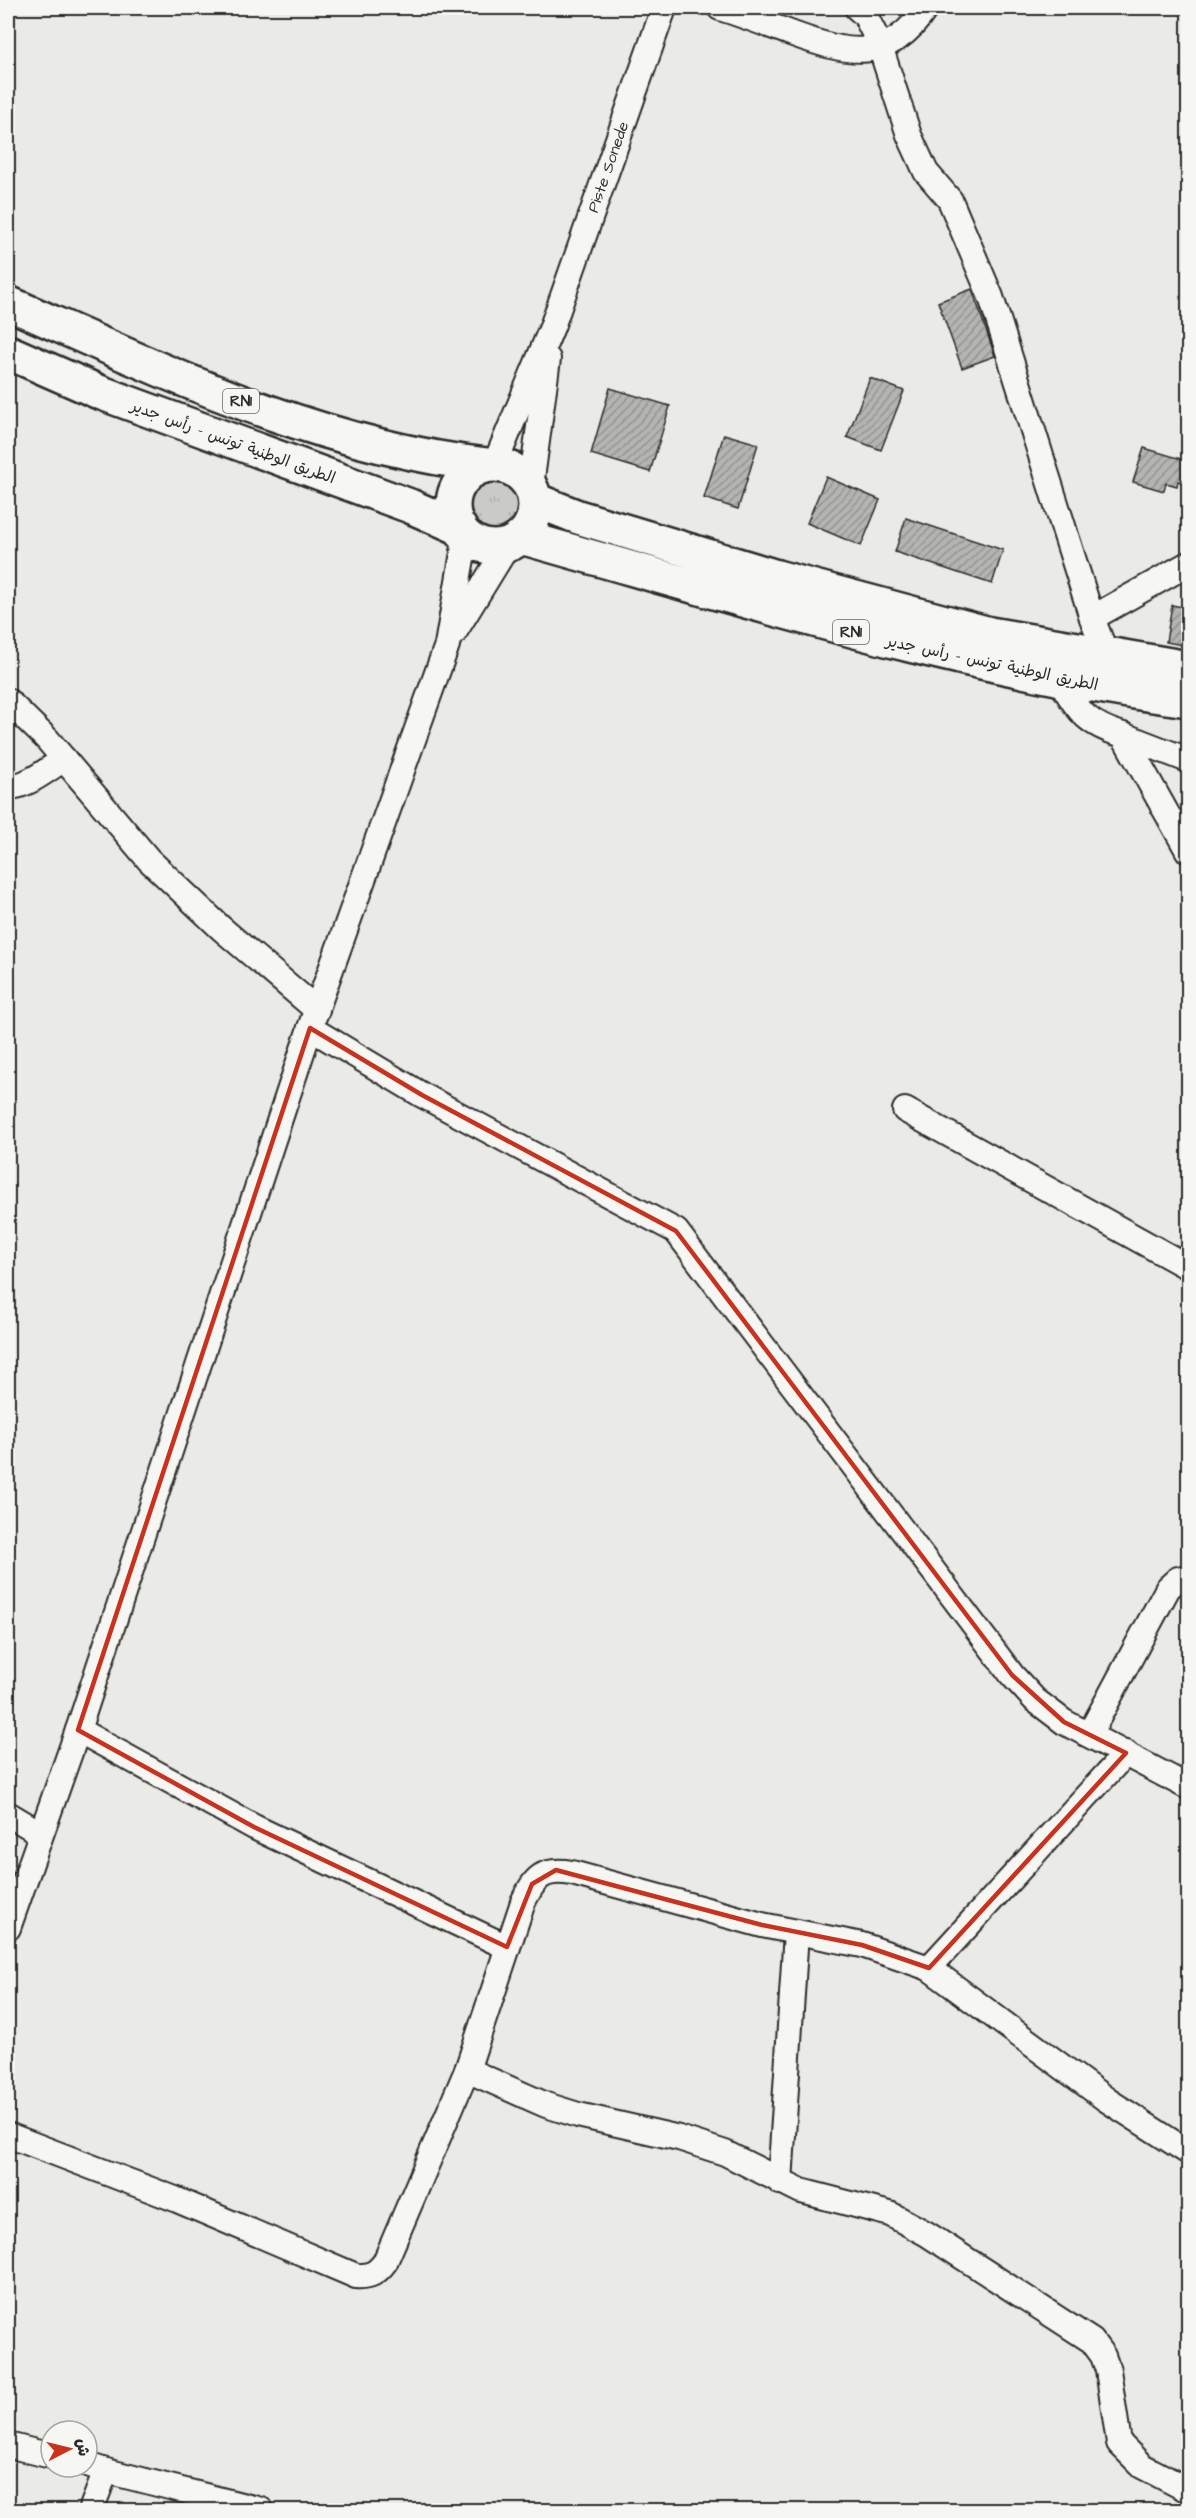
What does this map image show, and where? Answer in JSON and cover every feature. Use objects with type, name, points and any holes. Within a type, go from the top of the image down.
[{"type":"highway","name":"RN1","points":[[8,303],[288,420],[409,454],[510,467],[522,475],[533,493]]},
{"type":"highway","name":"الطريق الوطنية تونس - رأس جدير","points":[[8,352],[99,392],[410,506],[463,531]]},
{"type":"highway","points":[[463,531],[453,503],[457,490],[473,470],[491,465]]},
{"type":"highway","points":[[515,541],[530,527],[535,514],[533,493]]},
{"type":"highway","name":"الطريق الوطنية تونس - رأس جدير","points":[[533,493],[578,517],[877,605],[990,634],[1107,656],[1188,668]]},
{"type":"highway","name":"RN1","points":[[463,531],[481,544],[515,541]]},
{"type":"highway","name":"الطريق الوطنية تونس - رأس جدير","points":[[515,541],[868,636],[1059,679],[1188,700]]},
{"type":"street","name":"Piste Sonede","points":[[491,465],[552,327],[664,8]]},
{"type":"street","points":[[720,8],[833,49],[858,51],[881,47],[911,27],[926,8]]},
{"type":"street","points":[[857,8],[866,15],[881,47],[909,135],[926,172],[950,200],[991,297],[1092,618],[1107,656]]},
{"type":"street","name":"Piste Sonede","points":[[533,493],[552,327]]},
{"type":"street","points":[[8,1928],[78,1731],[313,1019],[447,645],[463,531]]},
{"type":"street","points":[[447,645],[515,541]]},
{"type":"street","points":[[1092,618],[1188,564]]},
{"type":"street","points":[[1059,679],[1080,713],[1103,729],[1188,759]]},
{"type":"street","points":[[8,701],[64,759],[149,860],[313,1019],[422,1095],[676,1231],[1012,1675],[1049,1712],[1188,1787]]},
{"type":"street","points":[[1123,735],[1188,851]]},
{"type":"street","points":[[8,788],[36,776],[64,759]]},
{"type":"street","points":[[905,1110],[1188,1268]]},
{"type":"street","points":[[1089,1735],[1168,1588],[1178,1579],[1188,1577]]},
{"type":"street","points":[[78,1731],[254,1827],[507,1947]]},
{"type":"street","points":[[929,1968],[1126,1753]]},
{"type":"street","points":[[8,1814],[40,1833]]},
{"type":"street","points":[[8,2136],[165,2195],[356,2276],[367,2277],[378,2272],[386,2262],[468,2070],[507,1947],[532,1884],[539,1877],[556,1870],[796,1932],[862,1945],[929,1968],[1107,2100],[1188,2152]]},
{"type":"street","points":[[780,2182],[796,1932]]},
{"type":"street","points":[[468,2070],[546,2105],[578,2115],[679,2138],[725,2153],[801,2191],[890,2214],[927,2234],[1092,2342],[1103,2356],[1108,2370],[1119,2443],[1142,2466],[1188,2490]]},
{"type":"street","points":[[8,2445],[39,2453]]},
{"type":"street","points":[[99,2469],[261,2511]]},
{"type":"street","points":[[91,2511],[95,2479]]},
{"type":"highlighted area","points":[[310,1028],[422,1095],[676,1231],[1012,1675],[1064,1722],[1126,1753],[929,1968],[862,1945],[762,1925],[556,1870],[532,1884],[507,1947],[254,1827],[78,1730]]},
{"type":"green space","points":[[487,476],[499,476],[509,480],[517,488],[521,504],[517,520],[509,528],[499,532],[487,532],[477,528],[469,520],[465,510],[465,498],[469,488],[477,480]]},
{"type":"building","points":[[972,289],[995,356],[962,368],[938,302]]},
{"type":"building","points":[[870,378],[904,391],[881,450],[847,437]]},
{"type":"building","points":[[610,388],[670,406],[650,472],[591,454]]},
{"type":"building","points":[[724,434],[758,444],[738,509],[704,498]]},
{"type":"building","points":[[1144,448],[1188,461],[1188,484],[1178,481],[1177,486],[1166,483],[1164,491],[1133,482]]},
{"type":"building","points":[[826,477],[880,500],[861,546],[807,523]]},
{"type":"building","points":[[906,518],[1003,550],[992,584],[895,552]]},
{"type":"building","points":[[1172,605],[1188,608],[1188,646],[1166,642]]}]
